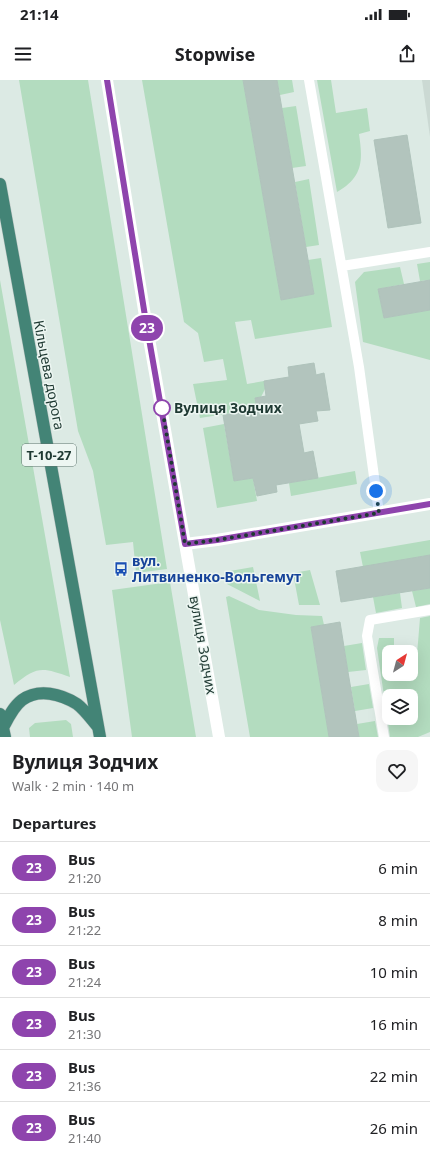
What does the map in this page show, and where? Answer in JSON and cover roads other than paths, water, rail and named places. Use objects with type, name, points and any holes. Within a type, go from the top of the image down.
[{"type":"highway","name":"Кільцева дорога","points":[[0,184],[19,296],[65,539],[99,732]]},
{"type":"highway","points":[[4,732],[11,712],[22,700],[37,693],[57,694],[78,705],[99,732]]},
{"type":"highway","points":[[0,714],[4,732]]},
{"type":"street","name":"вулиця Зодчих","points":[[106,80],[145,316],[219,737]]},
{"type":"street","points":[[185,544],[217,540],[430,504]]},
{"type":"lane","points":[[309,80],[359,367],[379,513]]},
{"type":"lane","points":[[342,266],[430,252]]},
{"type":"lane","points":[[384,737],[367,636],[370,620],[430,610]]},
{"type":"place","name":"Вулиця Зодчих","points":[[162,408]]},
{"type":"place","name":"вул. Литвиненко-Вольгемут","points":[[121,569]]}]
